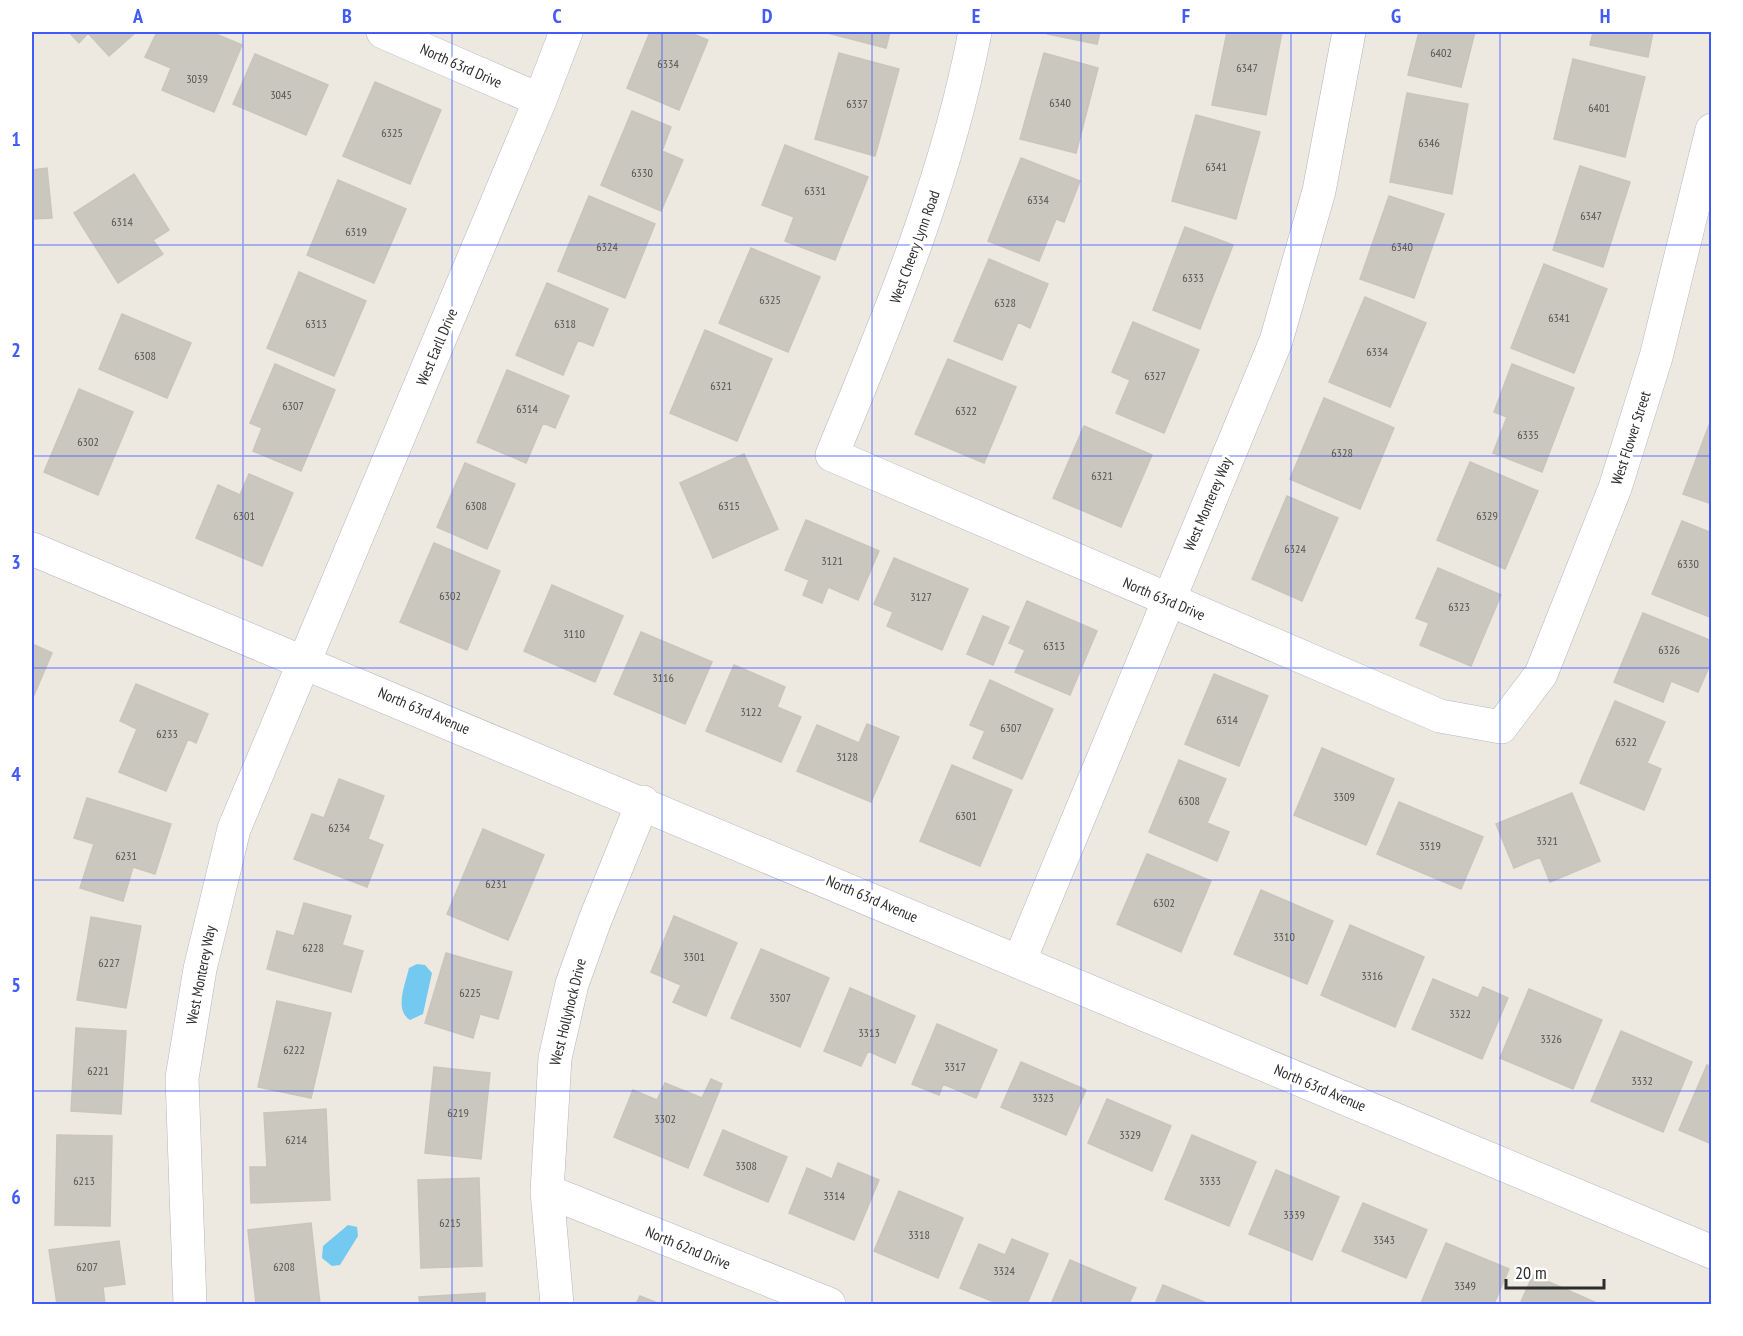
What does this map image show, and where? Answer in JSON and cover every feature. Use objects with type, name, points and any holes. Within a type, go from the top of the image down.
[{"type":"street","name":"North 63rd Drive","points":[[383,32],[540,100]]},
{"type":"street","name":"West Earll Drive","points":[[305,662],[540,100],[566,32]]},
{"type":"street","name":"West Cheery Lynn Road","points":[[832,455],[927,217],[946,154],[975,32]]},
{"type":"street","name":"West Monterey Way","points":[[1019,962],[1276,341],[1319,191],[1349,32]]},
{"type":"street","name":"West Flower Street","points":[[1501,728],[1541,674],[1614,488],[1656,357],[1712,130]]},
{"type":"street","name":"North 63rd Drive","points":[[832,455],[1440,716],[1501,728]]},
{"type":"street","name":"North 63rd Avenue","points":[[32,549],[643,802],[1712,1252]]},
{"type":"street","name":"West Monterey Way","points":[[190,1305],[182,1078],[200,969],[234,829],[305,662]]},
{"type":"street","name":"West Hollyhock Drive","points":[[557,1305],[547,1191],[555,1058],[570,995],[595,920],[643,802]]},
{"type":"street","name":"North 62nd Drive","points":[[547,1191],[829,1305]]},
{"type":"water","points":[[417,964],[425,965],[432,973],[423,1014],[410,1020],[405,1016],[402,997],[409,968]]},
{"type":"water","points":[[348,1225],[357,1227],[358,1236],[340,1265],[332,1266],[322,1258],[323,1246]]},
{"type":"building","points":[[69,32],[136,32],[109,56],[88,33],[79,43]]},
{"type":"building","points":[[157,32],[211,32],[242,45],[214,112],[162,90],[171,68],[145,57]]},
{"type":"building","points":[[650,32],[688,32],[708,40],[679,110],[627,88]]},
{"type":"building","points":[[824,32],[890,32],[886,48]]},
{"type":"building","points":[[1047,32],[1100,32],[1097,44],[1047,34]]},
{"type":"building","points":[[1227,32],[1282,32],[1266,115],[1212,105]]},
{"type":"building","points":[[1419,32],[1475,32],[1461,87],[1408,75]]},
{"type":"building","points":[[1593,32],[1653,32],[1648,57],[1590,45]]},
{"type":"building","points":[[839,53],[899,69],[875,156],[815,139]]},
{"type":"building","points":[[1044,53],[1098,68],[1076,153],[1020,139]]},
{"type":"building","points":[[255,54],[328,85],[306,135],[233,104]]},
{"type":"building","points":[[1573,59],[1645,77],[1625,157],[1554,139]]},
{"type":"building","points":[[375,82],[441,110],[410,184],[343,156]]},
{"type":"building","points":[[1407,93],[1468,104],[1452,194],[1390,182]]},
{"type":"building","points":[[632,111],[671,127],[662,151],[683,160],[661,211],[601,185]]},
{"type":"building","points":[[1196,115],[1260,132],[1236,219],[1172,201]]},
{"type":"building","points":[[785,145],[868,177],[835,260],[785,241],[794,217],[762,205]]},
{"type":"building","points":[[1021,158],[1080,181],[1064,222],[1056,219],[1039,261],[988,241]]},
{"type":"building","points":[[1580,166],[1630,182],[1603,267],[1553,250]]},
{"type":"building","points":[[47,168],[52,218],[32,219],[32,170]]},
{"type":"building","points":[[134,174],[169,230],[153,240],[163,254],[118,283],[74,213]]},
{"type":"building","points":[[338,180],[406,209],[374,283],[307,255]]},
{"type":"building","points":[[589,196],[655,224],[625,298],[558,271]]},
{"type":"building","points":[[1389,196],[1444,214],[1414,298],[1360,279]]},
{"type":"building","points":[[1185,227],[1233,245],[1200,329],[1153,310]]},
{"type":"building","points":[[751,248],[820,277],[788,352],[719,323]]},
{"type":"building","points":[[989,259],[1048,284],[1030,328],[1018,322],[1002,360],[954,341]]},
{"type":"building","points":[[1544,264],[1607,289],[1574,373],[1511,348]]},
{"type":"building","points":[[299,272],[366,301],[334,376],[267,348]]},
{"type":"building","points":[[547,283],[608,309],[593,346],[578,340],[563,375],[516,355]]},
{"type":"building","points":[[1365,297],[1426,323],[1390,407],[1329,382]]},
{"type":"building","points":[[122,314],[191,343],[167,398],[99,369]]},
{"type":"building","points":[[1133,322],[1199,350],[1164,433],[1116,413],[1130,380],[1112,372]]},
{"type":"building","points":[[705,330],[772,359],[737,441],[670,413]]},
{"type":"building","points":[[948,359],[1016,387],[984,463],[915,434]]},
{"type":"building","points":[[275,364],[335,390],[301,471],[253,451],[262,428],[250,423]]},
{"type":"building","points":[[1512,364],[1574,388],[1542,472],[1493,453],[1507,417],[1494,412]]},
{"type":"building","points":[[507,370],[569,396],[555,428],[543,423],[526,463],[477,442]]},
{"type":"building","points":[[79,389],[133,412],[98,495],[44,472]]},
{"type":"building","points":[[1324,398],[1394,428],[1360,509],[1290,479]]},
{"type":"building","points":[[1712,420],[1712,504],[1683,494]]},
{"type":"building","points":[[1084,426],[1152,455],[1121,527],[1053,498]]},
{"type":"building","points":[[744,454],[778,529],[713,558],[680,483]]},
{"type":"building","points":[[1470,462],[1538,491],[1505,569],[1437,540]]},
{"type":"building","points":[[465,463],[515,484],[487,549],[437,527]]},
{"type":"building","points":[[249,474],[293,493],[262,566],[196,538],[218,485],[240,495]]},
{"type":"building","points":[[1287,496],[1338,518],[1302,601],[1252,579]]},
{"type":"building","points":[[806,520],[879,551],[858,600],[828,587],[822,603],[803,595],[809,580],[785,570]]},
{"type":"building","points":[[1682,521],[1712,533],[1712,618],[1652,594]]},
{"type":"building","points":[[434,543],[500,571],[467,650],[400,622]]},
{"type":"building","points":[[894,558],[968,589],[942,650],[887,626],[893,612],[874,604]]},
{"type":"building","points":[[1438,568],[1501,595],[1471,666],[1420,645],[1429,623],[1416,618]]},
{"type":"building","points":[[552,585],[623,616],[595,682],[524,651]]},
{"type":"building","points":[[1027,601],[1097,631],[1070,695],[1015,672],[1025,650],[1009,643]]},
{"type":"building","points":[[1643,613],[1712,641],[1712,660],[1698,692],[1671,681],[1663,702],[1614,682]]},
{"type":"building","points":[[983,616],[1009,627],[993,665],[967,654]]},
{"type":"building","points":[[641,632],[712,662],[685,724],[614,694]]},
{"type":"building","points":[[32,644],[52,653],[32,700]]},
{"type":"building","points":[[734,665],[785,687],[777,707],[801,717],[781,762],[706,731]]},
{"type":"building","points":[[1214,674],[1268,696],[1239,766],[1185,744]]},
{"type":"building","points":[[990,680],[1053,709],[1022,779],[973,758],[985,731],[970,725]]},
{"type":"building","points":[[136,684],[208,714],[196,743],[188,739],[166,791],[119,772],[137,729],[120,721]]},
{"type":"building","points":[[1615,701],[1665,722],[1647,763],[1661,769],[1644,810],[1580,783]]},
{"type":"building","points":[[867,724],[899,737],[871,802],[797,771],[817,725],[859,743]]},
{"type":"building","points":[[1322,748],[1394,779],[1366,845],[1294,815]]},
{"type":"building","points":[[1179,760],[1226,779],[1207,823],[1229,832],[1217,861],[1149,832]]},
{"type":"building","points":[[952,765],[1012,790],[980,866],[920,841]]},
{"type":"building","points":[[339,779],[384,796],[368,839],[383,845],[367,887],[294,859],[312,814],[324,818]]},
{"type":"building","points":[[1572,793],[1600,861],[1550,882],[1540,857],[1514,868],[1496,824]]},
{"type":"building","points":[[87,798],[171,824],[155,874],[133,867],[123,901],[80,888],[94,844],[74,838]]},
{"type":"building","points":[[1399,802],[1483,837],[1461,889],[1377,854]]},
{"type":"building","points":[[483,829],[544,855],[508,940],[447,914]]},
{"type":"building","points":[[1147,854],[1211,881],[1181,952],[1117,924]]},
{"type":"building","points":[[1261,890],[1333,921],[1307,984],[1234,954]]},
{"type":"building","points":[[304,903],[351,916],[342,945],[363,951],[351,992],[267,969],[277,931],[294,936]]},
{"type":"building","points":[[674,916],[737,943],[706,1016],[673,1002],[681,985],[651,972]]},
{"type":"building","points":[[91,917],[141,926],[126,1008],[77,1000]]},
{"type":"building","points":[[1350,925],[1424,957],[1395,1027],[1321,995]]},
{"type":"building","points":[[761,949],[829,978],[800,1047],[731,1018]]},
{"type":"building","points":[[446,953],[512,972],[498,1019],[480,1014],[473,1038],[425,1023]]},
{"type":"building","points":[[1433,979],[1478,998],[1483,987],[1508,998],[1482,1059],[1412,1029]]},
{"type":"building","points":[[850,988],[915,1016],[895,1063],[868,1051],[861,1066],[824,1051]]},
{"type":"building","points":[[1529,989],[1602,1020],[1573,1089],[1500,1058]]},
{"type":"building","points":[[277,1001],[331,1013],[311,1098],[258,1087]]},
{"type":"building","points":[[937,1024],[997,1050],[976,1098],[943,1084],[939,1095],[912,1084]]},
{"type":"building","points":[[76,1028],[126,1031],[121,1114],[71,1111]]},
{"type":"building","points":[[1621,1031],[1692,1062],[1663,1132],[1591,1101]]},
{"type":"building","points":[[1021,1062],[1086,1090],[1066,1135],[1001,1107]]},
{"type":"building","points":[[1707,1065],[1712,1067],[1712,1144],[1679,1130]]},
{"type":"building","points":[[434,1067],[490,1073],[481,1159],[425,1153]]},
{"type":"building","points":[[711,1079],[722,1084],[688,1168],[614,1137],[633,1090],[657,1100],[665,1083],[702,1098]]},
{"type":"building","points":[[1107,1099],[1171,1126],[1152,1171],[1088,1143]]},
{"type":"building","points":[[326,1109],[330,1200],[251,1203],[250,1167],[267,1167],[264,1113]]},
{"type":"building","points":[[723,1130],[787,1157],[768,1202],[704,1175]]},
{"type":"building","points":[[57,1135],[112,1136],[110,1226],[55,1225]]},
{"type":"building","points":[[1192,1135],[1256,1162],[1229,1226],[1165,1199]]},
{"type":"building","points":[[838,1163],[879,1180],[854,1240],[789,1213],[807,1168],[832,1179]]},
{"type":"building","points":[[1276,1170],[1339,1197],[1312,1260],[1249,1234]]},
{"type":"building","points":[[479,1178],[482,1266],[421,1268],[418,1180]]},
{"type":"building","points":[[899,1191],[963,1218],[938,1278],[874,1251]]},
{"type":"building","points":[[1363,1203],[1427,1230],[1406,1278],[1342,1251]]},
{"type":"building","points":[[311,1223],[320,1304],[256,1304],[248,1230]]},
{"type":"building","points":[[1012,1239],[1048,1254],[1027,1304],[999,1304],[960,1288],[979,1244],[1005,1255]]},
{"type":"building","points":[[119,1241],[125,1284],[103,1287],[105,1304],[57,1304],[49,1250]]},
{"type":"building","points":[[1446,1243],[1509,1269],[1494,1304],[1421,1303]]},
{"type":"building","points":[[1070,1260],[1136,1288],[1129,1304],[1051,1304]]},
{"type":"building","points":[[1533,1275],[1599,1304],[1520,1304]]},
{"type":"building","points":[[1163,1285],[1209,1304],[1155,1304]]},
{"type":"building","points":[[485,1293],[485,1304],[420,1304],[419,1297]]},
{"type":"building","points":[[640,1296],[660,1304],[636,1304]]}]
